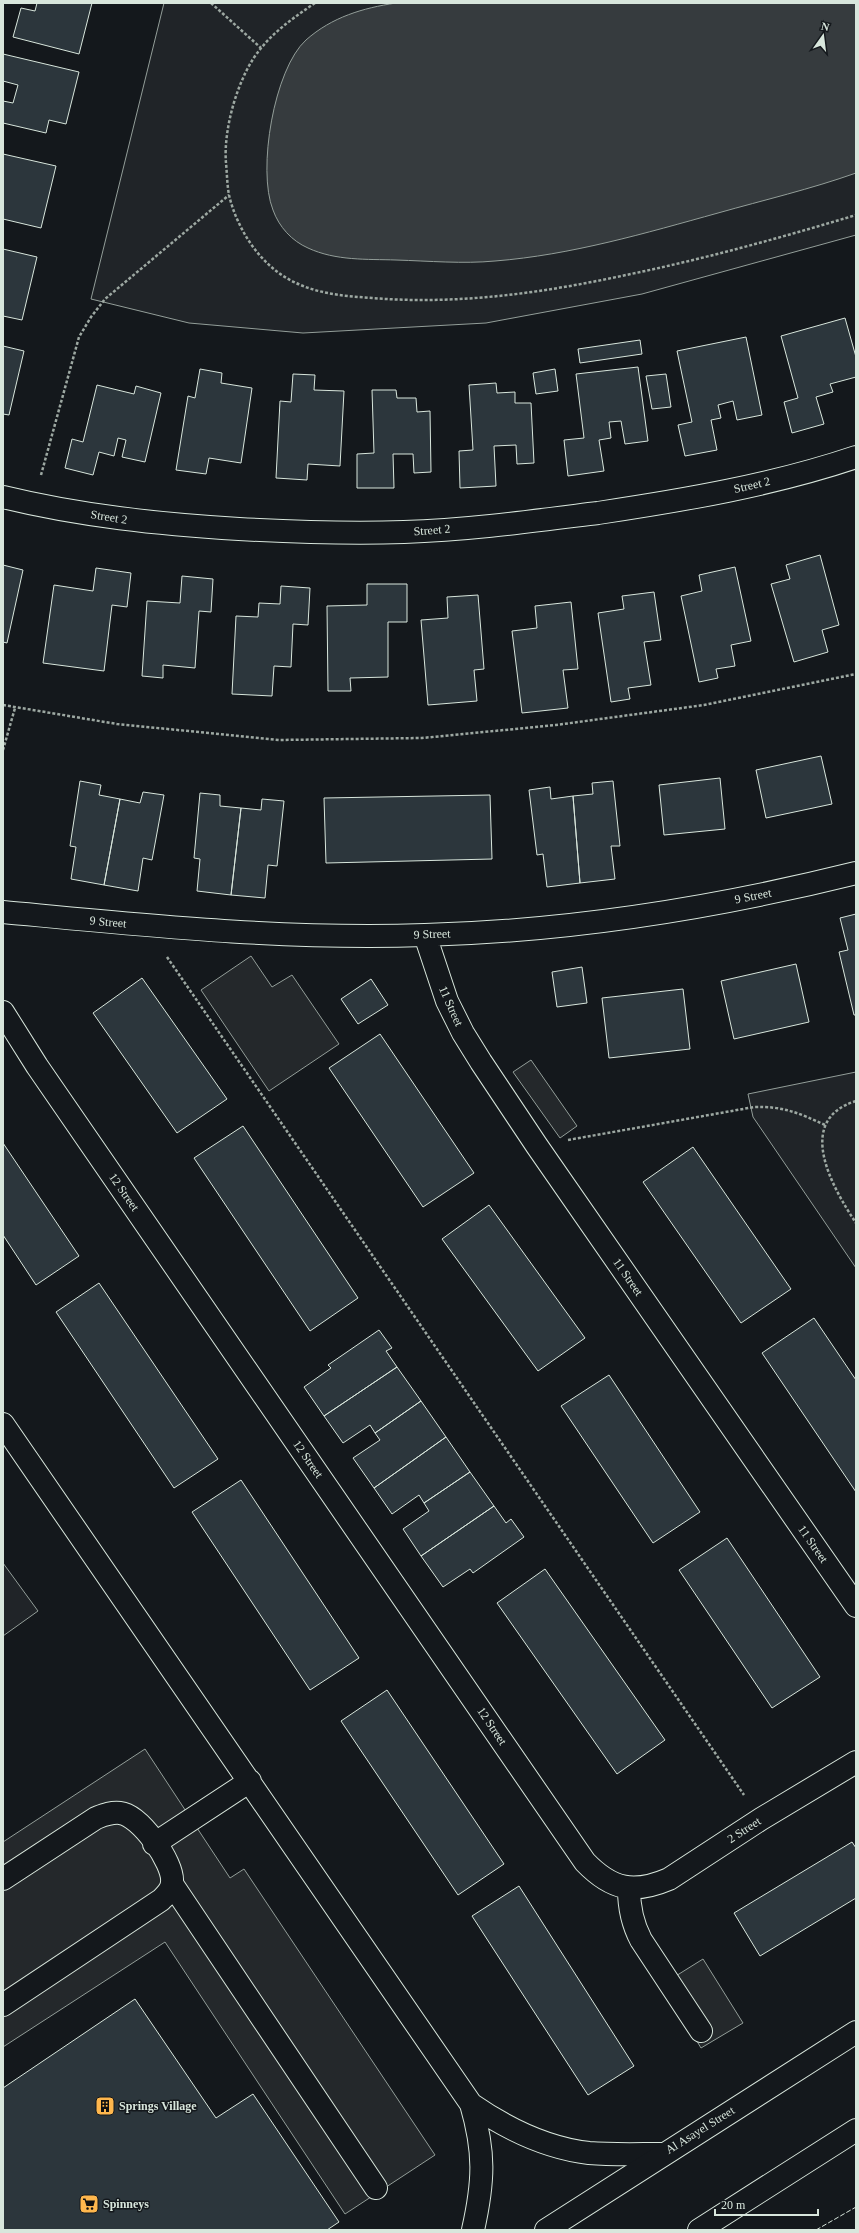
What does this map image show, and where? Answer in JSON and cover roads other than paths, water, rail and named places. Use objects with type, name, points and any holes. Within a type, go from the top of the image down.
[{"type":"street","name":"Street 2","points":[[3,497],[33,504],[123,520],[311,532],[405,532],[528,522],[651,505],[735,489],[818,470],[856,457]]},
{"type":"street","name":"9 Street","points":[[3,912],[232,932],[425,935],[554,927],[683,910],[856,873]]},
{"type":"street","name":"11 Street","points":[[425,935],[435,969],[462,1032],[537,1146],[856,1606]]},
{"type":"street","name":"12 Street","points":[[3,1012],[37,1066],[585,1862],[597,1875],[612,1884],[629,1889]]},
{"type":"street","points":[[3,1424],[471,2104],[479,2132],[483,2161],[481,2190],[472,2230]]},
{"type":"street","name":"2 Street","points":[[629,1889],[656,1884],[669,1879],[761,1819],[856,1762]]},
{"type":"street","points":[[154,1844],[250,1781]]},
{"type":"street","points":[[3,1879],[96,1818],[108,1813],[121,1813],[133,1818],[143,1825],[172,1874],[172,1884],[168,1893],[161,1900],[3,2005]]},
{"type":"street","points":[[172,1884],[376,2188]]},
{"type":"street","points":[[629,1889],[629,1907],[633,1924],[641,1940],[701,2031]]},
{"type":"street","name":"Al Asayel Street","points":[[546,2230],[662,2154],[856,2032]]},
{"type":"street","points":[[471,2104],[503,2125],[526,2137],[557,2146],[589,2153],[662,2154]]},
{"type":"street","points":[[699,2230],[856,2130]]},
{"type":"place","name":"Springs Village","points":[[105,2106]]},
{"type":"place","name":"Spinneys","points":[[89,2204]]}]
